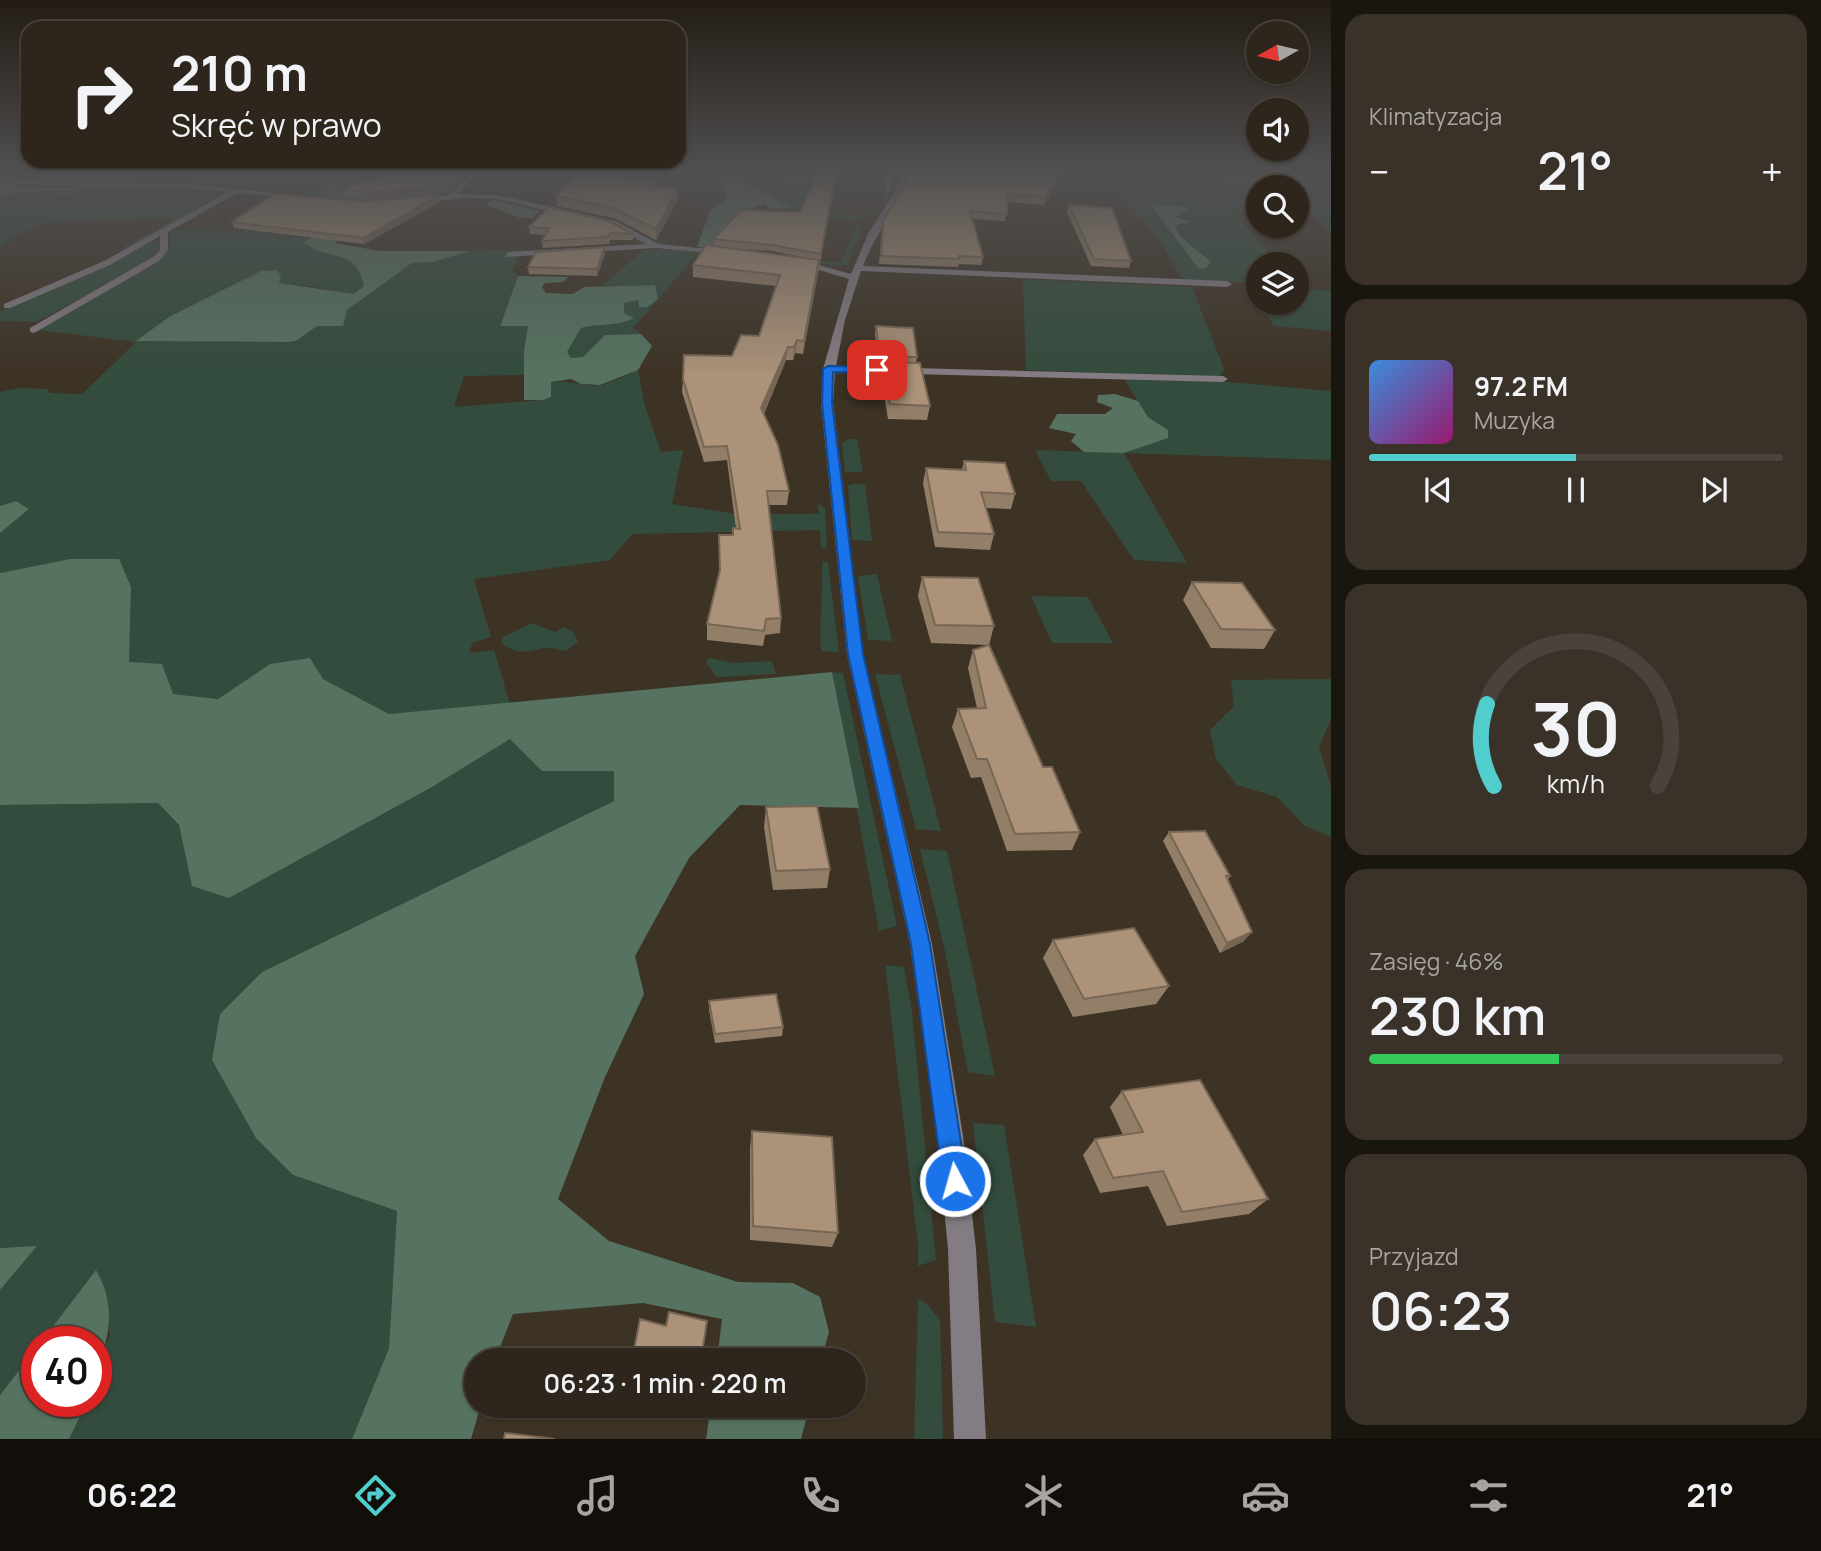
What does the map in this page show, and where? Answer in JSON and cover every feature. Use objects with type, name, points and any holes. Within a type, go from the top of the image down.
[{"type":"street","points":[[6,306],[80,276],[147,240]]},
{"type":"street","points":[[34,330],[55,315],[122,281],[156,259],[164,250],[164,240]]},
{"type":"street","points":[[642,240],[656,246]]},
{"type":"street","points":[[870,240],[856,273],[828,369],[827,403],[855,654],[920,944],[950,1136],[962,1249],[970,1439]]},
{"type":"street","points":[[508,255],[656,246],[738,253]]},
{"type":"street","points":[[792,261],[856,273],[1227,284]]},
{"type":"street","points":[[828,369],[1223,379]]},
{"type":"green space","points":[[136,240],[142,240],[126,249],[116,251]]},
{"type":"green space","points":[[160,240],[159,250],[146,263],[37,322],[0,321],[0,312],[151,241]]},
{"type":"green space","points":[[169,240],[306,240],[304,242],[313,248],[339,256],[354,265],[364,286],[354,294],[289,285],[236,290],[186,310],[138,341],[296,341],[317,326],[342,326],[347,310],[412,263],[433,262],[470,251],[522,250],[512,271],[518,275],[500,325],[528,326],[524,350],[526,375],[464,376],[454,407],[543,400],[551,382],[601,385],[638,370],[645,406],[661,452],[683,450],[672,504],[737,514],[810,514],[819,513],[818,503],[825,509],[827,547],[821,548],[820,530],[632,534],[610,560],[474,579],[491,637],[474,642],[469,650],[471,653],[494,650],[510,704],[389,714],[323,679],[270,664],[218,699],[172,694],[129,662],[131,587],[70,559],[0,573],[0,533],[29,509],[16,501],[0,506],[0,392],[21,388],[47,389],[50,393],[82,394],[136,342],[39,330],[158,261],[168,250]]},
{"type":"green space","points":[[339,240],[335,243],[380,251],[470,251],[433,262],[412,263],[347,310],[343,326],[317,326],[296,341],[136,341],[169,317],[261,271],[277,270],[281,276],[279,283],[354,294],[364,286],[354,265],[304,242]]},
{"type":"green space","points":[[649,240],[719,249],[661,244]]},
{"type":"green space","points":[[699,240],[746,240],[751,246],[749,251],[697,247]]},
{"type":"green space","points":[[851,240],[857,240],[848,265],[838,266],[762,254],[840,263]]},
{"type":"green space","points":[[1159,240],[1177,240],[1198,268],[1201,252],[1186,240],[1258,240],[1268,252],[1246,252],[1246,282],[1184,282]]},
{"type":"green space","points":[[1177,240],[1185,240],[1211,262],[1206,268],[1198,268]]},
{"type":"green space","points":[[644,250],[713,252],[721,256],[697,254],[633,328],[641,334],[605,335],[583,357],[571,358],[567,352],[581,328],[621,323],[633,318],[624,313],[624,303],[638,300],[654,285],[602,286]]},
{"type":"green space","points":[[518,276],[568,277],[563,282],[545,283],[542,287],[546,293],[573,294],[584,287],[655,285],[658,299],[647,307],[639,307],[638,300],[624,303],[624,313],[634,318],[622,323],[581,328],[567,352],[571,358],[583,357],[605,335],[641,334],[652,346],[638,370],[600,385],[581,384],[571,379],[551,382],[551,397],[524,400],[524,350],[528,326],[500,326]]},
{"type":"green space","points":[[1023,279],[1192,287],[1224,369],[1220,377],[1026,370]]},
{"type":"green space","points":[[1309,290],[1331,291],[1331,331],[1274,326],[1267,315],[1309,315]]},
{"type":"green space","points":[[1124,379],[1228,382],[1331,391],[1331,460],[1124,453],[1187,563],[1134,560],[1081,481],[1051,481],[1035,450],[1123,453],[1168,430],[1148,417]]},
{"type":"green space","points":[[1115,394],[1138,401],[1148,417],[1168,430],[1168,438],[1124,453],[1084,452],[1071,441],[1076,434],[1049,428],[1057,414],[1105,414],[1113,408],[1097,402],[1098,395]]},
{"type":"green space","points":[[857,439],[863,472],[845,472],[842,443]]},
{"type":"green space","points":[[865,484],[872,541],[852,540],[848,486]]},
{"type":"green space","points":[[16,501],[29,509],[0,533],[0,506]]},
{"type":"green space","points":[[70,559],[119,559],[131,587],[129,662],[162,664],[173,694],[218,699],[270,664],[310,658],[323,679],[389,714],[832,672],[859,808],[740,805],[689,858],[635,956],[644,994],[605,1077],[558,1199],[609,1241],[738,1282],[793,1283],[820,1297],[829,1332],[824,1348],[718,1348],[722,1319],[643,1303],[513,1314],[500,1348],[464,1348],[464,1418],[477,1418],[471,1439],[352,1439],[389,1348],[397,1211],[293,1175],[256,1138],[212,1060],[220,1014],[262,972],[614,801],[614,771],[542,771],[510,739],[432,787],[229,898],[192,886],[179,825],[158,803],[0,805],[0,573]]},
{"type":"green space","points":[[822,561],[828,563],[839,652],[821,651]]},
{"type":"green space","points":[[877,574],[892,641],[868,640],[858,576]]},
{"type":"green space","points":[[1031,596],[1088,597],[1113,643],[1052,643]]},
{"type":"green space","points":[[532,623],[555,632],[564,627],[573,632],[578,642],[566,651],[545,648],[521,652],[501,643],[503,637]]},
{"type":"green space","points":[[709,658],[734,663],[772,661],[776,674],[716,676],[706,662]]},
{"type":"green space","points":[[832,672],[843,673],[897,926],[879,931]]},
{"type":"green space","points":[[875,674],[900,675],[941,831],[916,829]]},
{"type":"green space","points":[[1331,679],[1331,719],[1319,747],[1331,787],[1331,837],[1305,826],[1277,797],[1237,785],[1216,759],[1210,730],[1234,706],[1231,680]]},
{"type":"green space","points":[[510,738],[542,771],[614,771],[614,801],[262,972],[220,1014],[293,1175],[397,1211],[389,1348],[352,1439],[69,1439],[80,1417],[112,1417],[112,1326],[108,1326],[96,1271],[53,1326],[21,1326],[21,1368],[0,1395],[0,1290],[36,1246],[0,1248],[0,805],[158,803],[179,825],[192,886],[348,831],[432,787]]},
{"type":"green space","points":[[920,849],[947,851],[995,1076],[968,1072],[945,951]]},
{"type":"green space","points":[[885,965],[904,967],[912,1012],[936,1260],[918,1266],[918,1245]]},
{"type":"green space","points":[[973,1123],[1004,1125],[1036,1327],[995,1322]]},
{"type":"green space","points":[[37,1246],[0,1290],[0,1248]]},
{"type":"green space","points":[[96,1270],[107,1296],[108,1326],[53,1326]]},
{"type":"green space","points":[[918,1299],[927,1304],[940,1320],[943,1439],[914,1439]]},
{"type":"green space","points":[[21,1368],[21,1417],[80,1417],[69,1439],[0,1439],[0,1395]]},
{"type":"green space","points":[[709,1418],[807,1418],[801,1439],[706,1439]]},
{"type":"building","points":[[725,240],[824,240],[821,254]]},
{"type":"building","points":[[882,240],[978,240],[983,257],[959,256],[960,259],[881,256]]},
{"type":"building","points":[[1085,240],[1124,240],[1131,261],[1094,259]]},
{"type":"building","points":[[706,245],[819,260],[804,341],[797,340],[794,347],[788,347],[761,408],[778,445],[789,491],[767,491],[781,618],[766,619],[764,631],[707,624],[720,570],[719,535],[733,535],[733,528],[740,529],[727,446],[704,447],[683,379],[684,355],[732,356],[741,335],[759,336],[780,275],[693,265]]},
{"type":"building","points":[[605,247],[597,269],[528,267],[536,252]]},
{"type":"building","points":[[876,326],[913,328],[917,357],[880,357]]},
{"type":"building","points":[[883,362],[920,363],[930,406],[890,404]]},
{"type":"building","points":[[964,461],[1005,463],[1015,494],[981,492],[994,534],[938,532],[926,468],[966,470]]},
{"type":"building","points":[[922,577],[978,578],[994,626],[935,625]]},
{"type":"building","points":[[1192,582],[1242,583],[1275,630],[1221,629]]},
{"type":"building","points":[[989,645],[1043,767],[1052,767],[1080,832],[1015,834],[987,759],[977,759],[958,709],[986,708],[973,650]]},
{"type":"building","points":[[817,806],[830,869],[776,871],[766,807]]},
{"type":"building","points":[[1205,831],[1230,876],[1226,876],[1252,932],[1227,943],[1169,832]]},
{"type":"building","points":[[1134,928],[1169,986],[1084,999],[1053,940]]},
{"type":"building","points":[[776,994],[783,1027],[715,1034],[709,1001]]},
{"type":"building","points":[[1200,1080],[1268,1199],[1182,1212],[1163,1171],[1113,1178],[1095,1139],[1143,1132],[1122,1091]]},
{"type":"building","points":[[752,1131],[832,1137],[838,1233],[753,1226]]},
{"type":"building","points":[[669,1312],[707,1321],[703,1348],[634,1348],[640,1319],[666,1326]]},
{"type":"building","points":[[505,1433],[555,1439],[504,1439]]},
{"type":"route","points":[[877,370],[828,369],[827,403],[847,603],[855,654],[920,944],[955,1181]]}]
